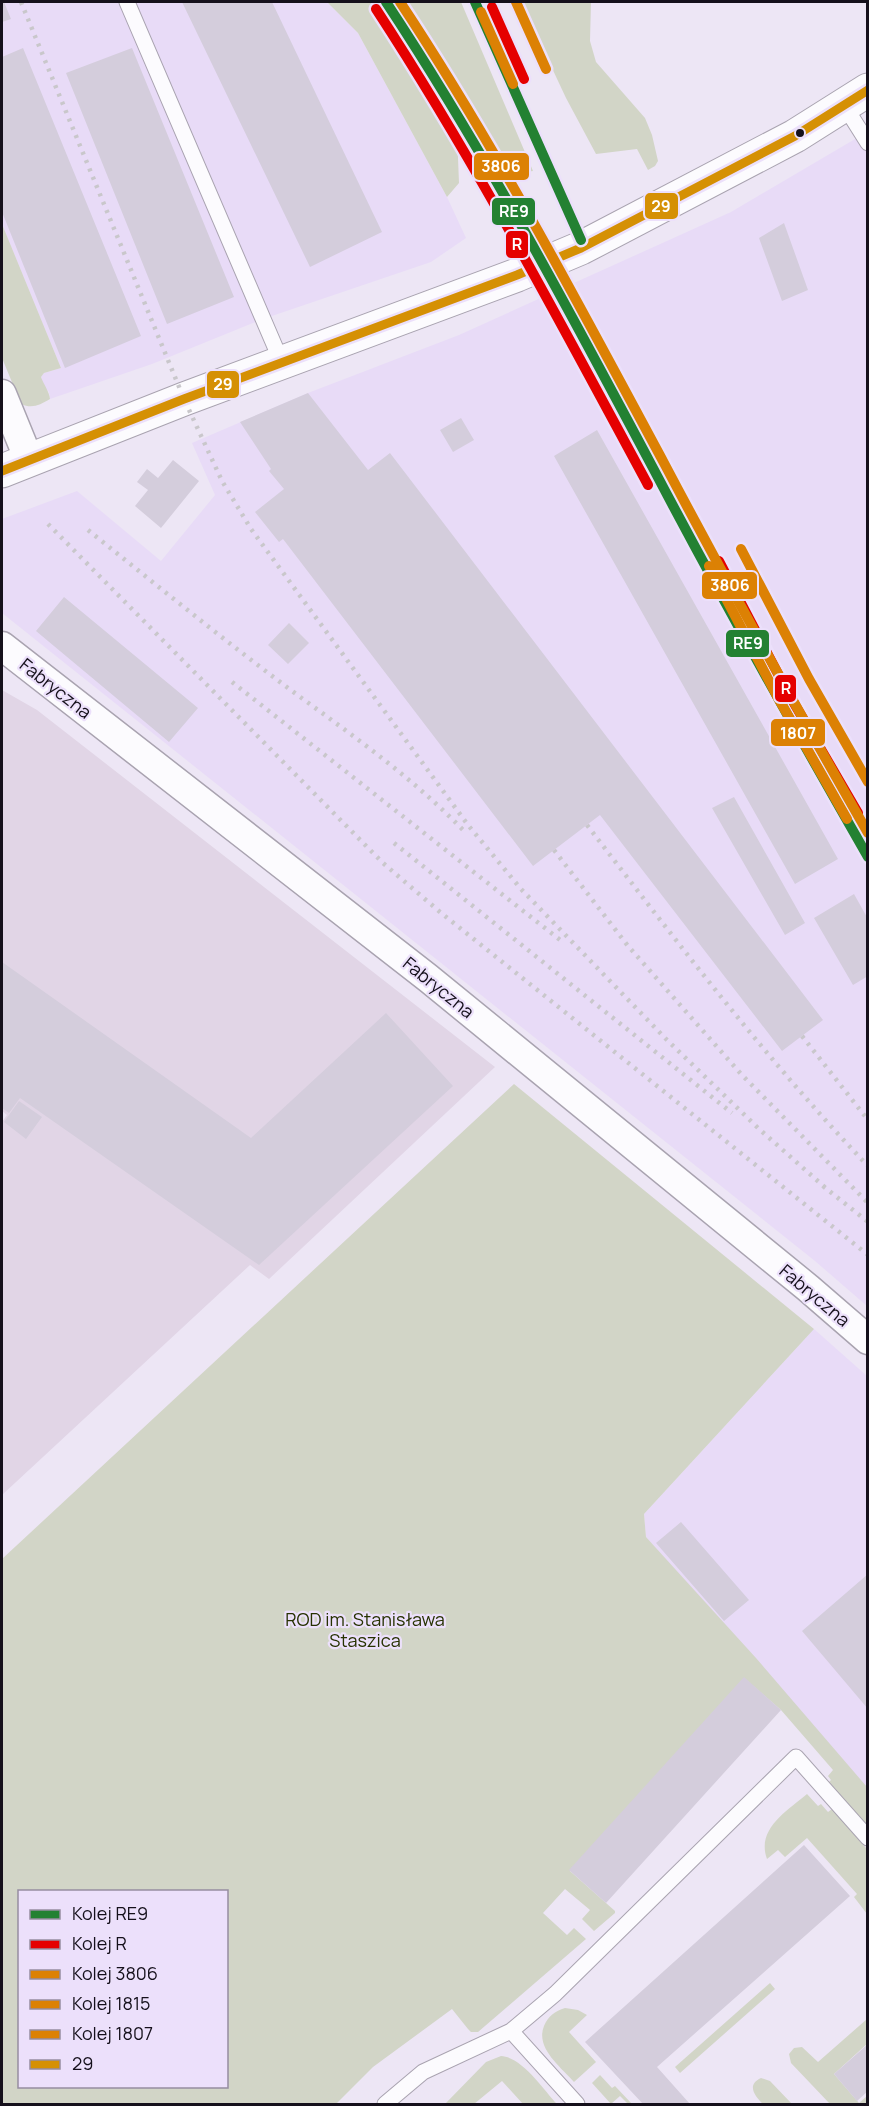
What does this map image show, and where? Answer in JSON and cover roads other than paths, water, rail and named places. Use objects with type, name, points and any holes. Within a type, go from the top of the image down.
[{"type":"street","points":[[2,394],[15,465],[518,275],[581,248],[795,136],[856,97]]},
{"type":"street","name":"Fabryczna","points":[[2,646],[428,978],[799,1281],[867,1340]]},
{"type":"lane","points":[[127,2],[282,363]]},
{"type":"lane","points":[[856,97],[867,143]]},
{"type":"lane","points":[[385,2104],[423,2072],[511,2031],[555,1994],[796,1757],[867,1838]]},
{"type":"lane","points":[[511,2031],[577,2104]]},
{"type":"railway","points":[[21,2],[184,399],[222,481],[251,529],[468,825],[521,889],[667,1040],[758,1128],[829,1191]]},
{"type":"railway","points":[[48,524],[383,863],[440,912],[868,1255]]},
{"type":"railway","points":[[88,530],[237,649],[379,756],[423,792],[464,831]]},
{"type":"railway","points":[[232,682],[564,943]]},
{"type":"railway","points":[[587,825],[758,1042],[868,1166]]},
{"type":"railway","points":[[394,843],[732,1113]]},
{"type":"railway","points":[[554,850],[628,946],[741,1074],[868,1203]]},
{"type":"railway","points":[[802,1036],[868,1120]]},
{"type":"railway","points":[[823,1186],[868,1222]]},
{"type":"rail line","name":"RE9","points":[[386,2],[458,116],[525,232],[732,615],[868,857]]},
{"type":"rail line","name":"3806","points":[[400,2],[471,115],[537,230],[739,603],[868,833]]},
{"type":"rail line","name":"RE9","points":[[475,2],[581,240]]},
{"type":"rail line","name":"1815","points":[[516,2],[546,69]]},
{"type":"rail line","name":"R","points":[[492,7],[524,79]]},
{"type":"rail line","name":"R","points":[[376,9],[483,184],[648,485]]},
{"type":"rail line","name":"1807","points":[[481,12],[513,84]]},
{"type":"rail line","name":"1815","points":[[741,549],[809,679],[868,782]]},
{"type":"rail line","name":"R","points":[[719,561],[787,691],[858,813]]},
{"type":"rail line","name":"1807","points":[[709,566],[777,696],[847,819]]},
{"type":"park label","name":"ROD im. Stanisława Staszica","points":[[365,1629]]}]
